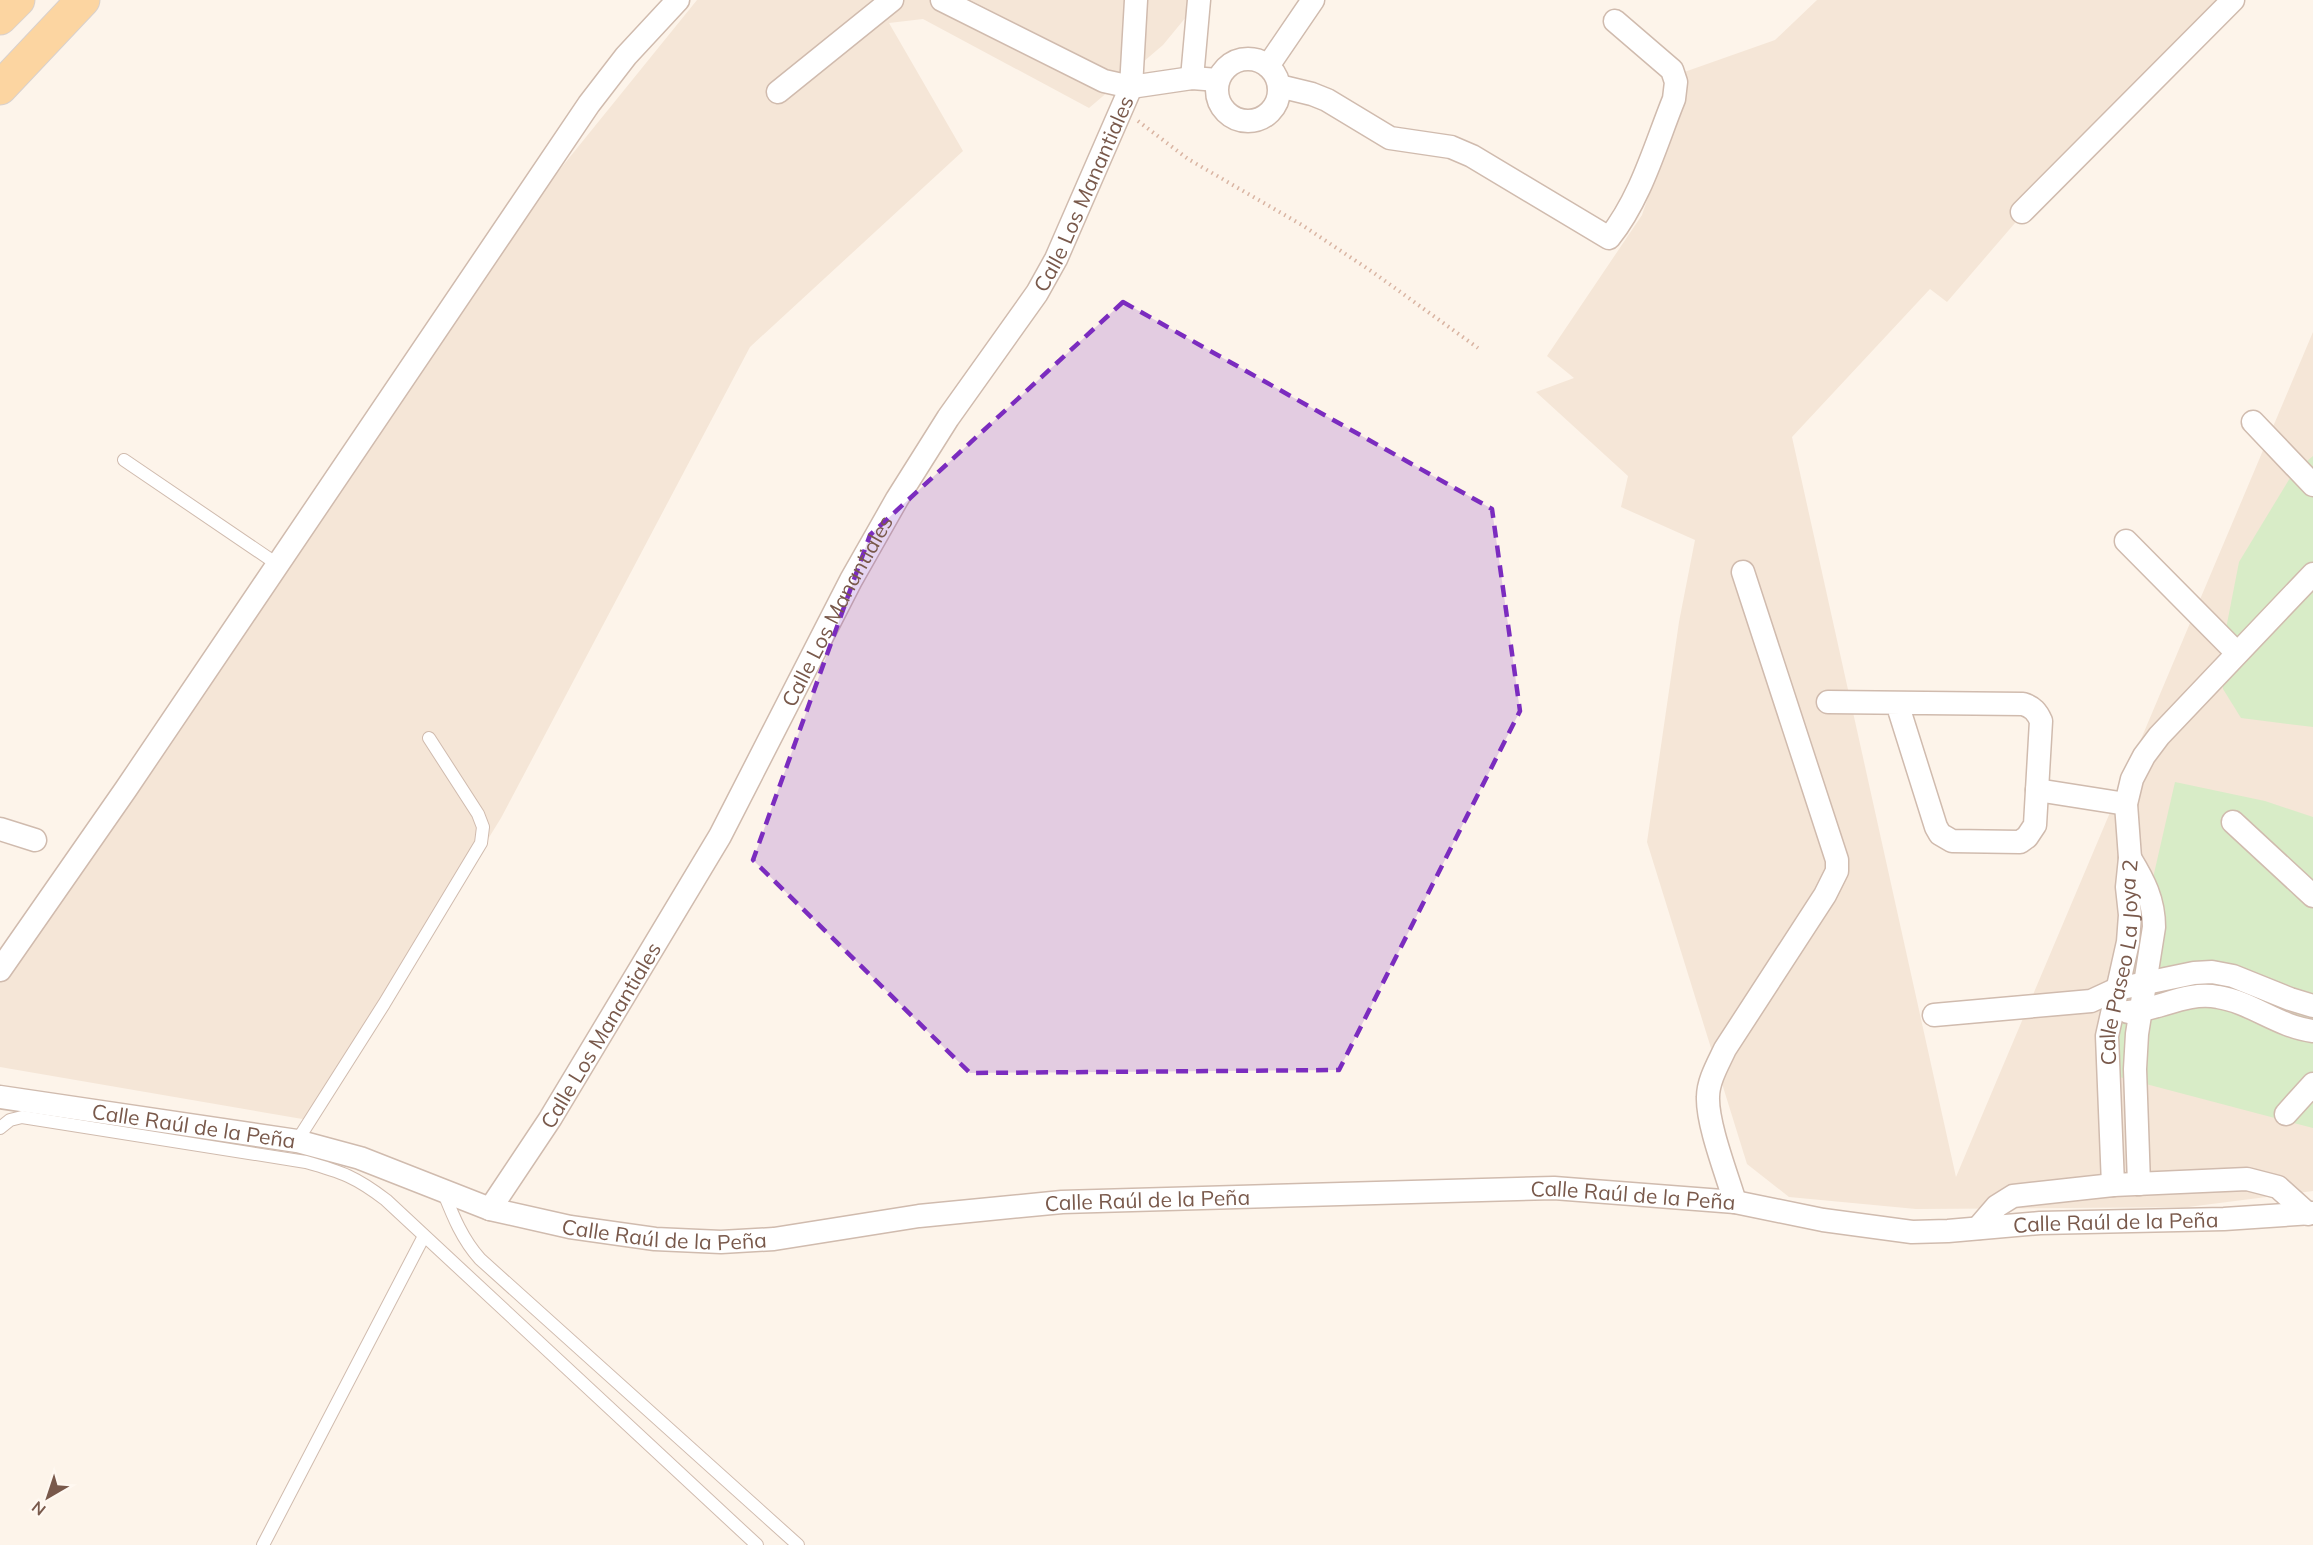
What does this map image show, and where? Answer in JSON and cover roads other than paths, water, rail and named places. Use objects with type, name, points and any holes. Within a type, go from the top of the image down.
[{"type":"main road","points":[[0,18],[18,0]]},
{"type":"main road","points":[[0,88],[83,0]]},
{"type":"street","points":[[0,970],[126,789],[589,104],[626,56],[678,0]]},
{"type":"street","points":[[778,92],[892,0]]},
{"type":"street","points":[[942,0],[1104,81],[1131,87],[1192,78],[1218,80]]},
{"type":"street","name":"Calle Los Manantiales","points":[[490,1209],[544,1128],[720,836],[851,580],[897,499],[948,418],[1037,293],[1056,259],[1131,87],[1136,0]]},
{"type":"street","points":[[1192,78],[1198,0]]},
{"type":"street","points":[[1268,66],[1313,0]]},
{"type":"street","points":[[2022,212],[2233,0]]},
{"type":"street","points":[[1279,86],[1327,100],[1390,138],[1451,147],[1472,156],[1609,238],[1622,222],[1632,203],[1674,99],[1676,82],[1672,70],[1615,21]]},
{"type":"street","points":[[1245,59],[1257,60],[1268,66],[1279,86],[1273,110],[1263,118],[1251,121],[1239,120],[1228,114],[1220,104],[1217,92],[1218,80],[1229,66],[1245,59]]},
{"type":"street","points":[[2253,422],[2313,485]]},
{"type":"street","points":[[2126,541],[2237,653]]},
{"type":"street","points":[[1735,1202],[1710,1117],[1708,1096],[1714,1072],[1725,1049],[1838,872],[1837,860],[1743,572]]},
{"type":"street","points":[[2130,858],[2126,804],[2132,779],[2144,756],[2159,735],[2313,574]]},
{"type":"street","points":[[1828,702],[2023,704],[2031,706],[2038,713],[2041,722],[2035,825],[2028,837],[2020,842],[1952,842],[1945,838],[1936,827],[1897,703]]},
{"type":"street","points":[[2037,790],[2126,804]]},
{"type":"street","points":[[2233,822],[2313,896]]},
{"type":"street","points":[[0,829],[35,840]]},
{"type":"street","name":"Calle Paseo La Joya 2","points":[[2130,858],[2146,884],[2154,909],[2154,927],[2140,1011],[2135,1069],[2139,1184]]},
{"type":"street","name":"Calle Paseo La Joya 2","points":[[2113,1185],[2107,1035],[2128,942],[2130,915],[2127,887],[2130,858]]},
{"type":"street","points":[[1934,1015],[2091,1001],[2117,989],[2194,973],[2212,972],[2233,976],[2313,1006]]},
{"type":"street","points":[[2091,1001],[2111,1012],[2140,1011],[2184,998],[2216,996],[2239,1003],[2285,1024],[2313,1031]]},
{"type":"street","points":[[2286,1114],[2313,1084]]},
{"type":"street","name":"Calle Raúl de la Peña","points":[[0,1097],[297,1141],[360,1158],[490,1209],[570,1227],[654,1239],[721,1242],[774,1239],[919,1216],[1062,1202],[1554,1188],[1735,1202],[1872,1228],[1912,1232],[2040,1223],[2311,1214]]},
{"type":"street","points":[[2110,1107],[2137,1106]]},
{"type":"street","points":[[1978,1228],[1997,1206],[2013,1196],[2113,1185],[2247,1179],[2278,1187],[2311,1214]]},
{"type":"lane","points":[[124,460],[277,564]]},
{"type":"lane","points":[[297,1141],[384,1004],[481,843],[483,827],[478,814],[429,738]]},
{"type":"lane","points":[[0,1128],[10,1120],[22,1117],[185,1141],[317,1165],[340,1171],[361,1181],[386,1200],[757,1545]]},
{"type":"lane","points":[[443,1191],[458,1228],[467,1244],[480,1259],[798,1545]]},
{"type":"lane","points":[[263,1545],[424,1236]]}]
